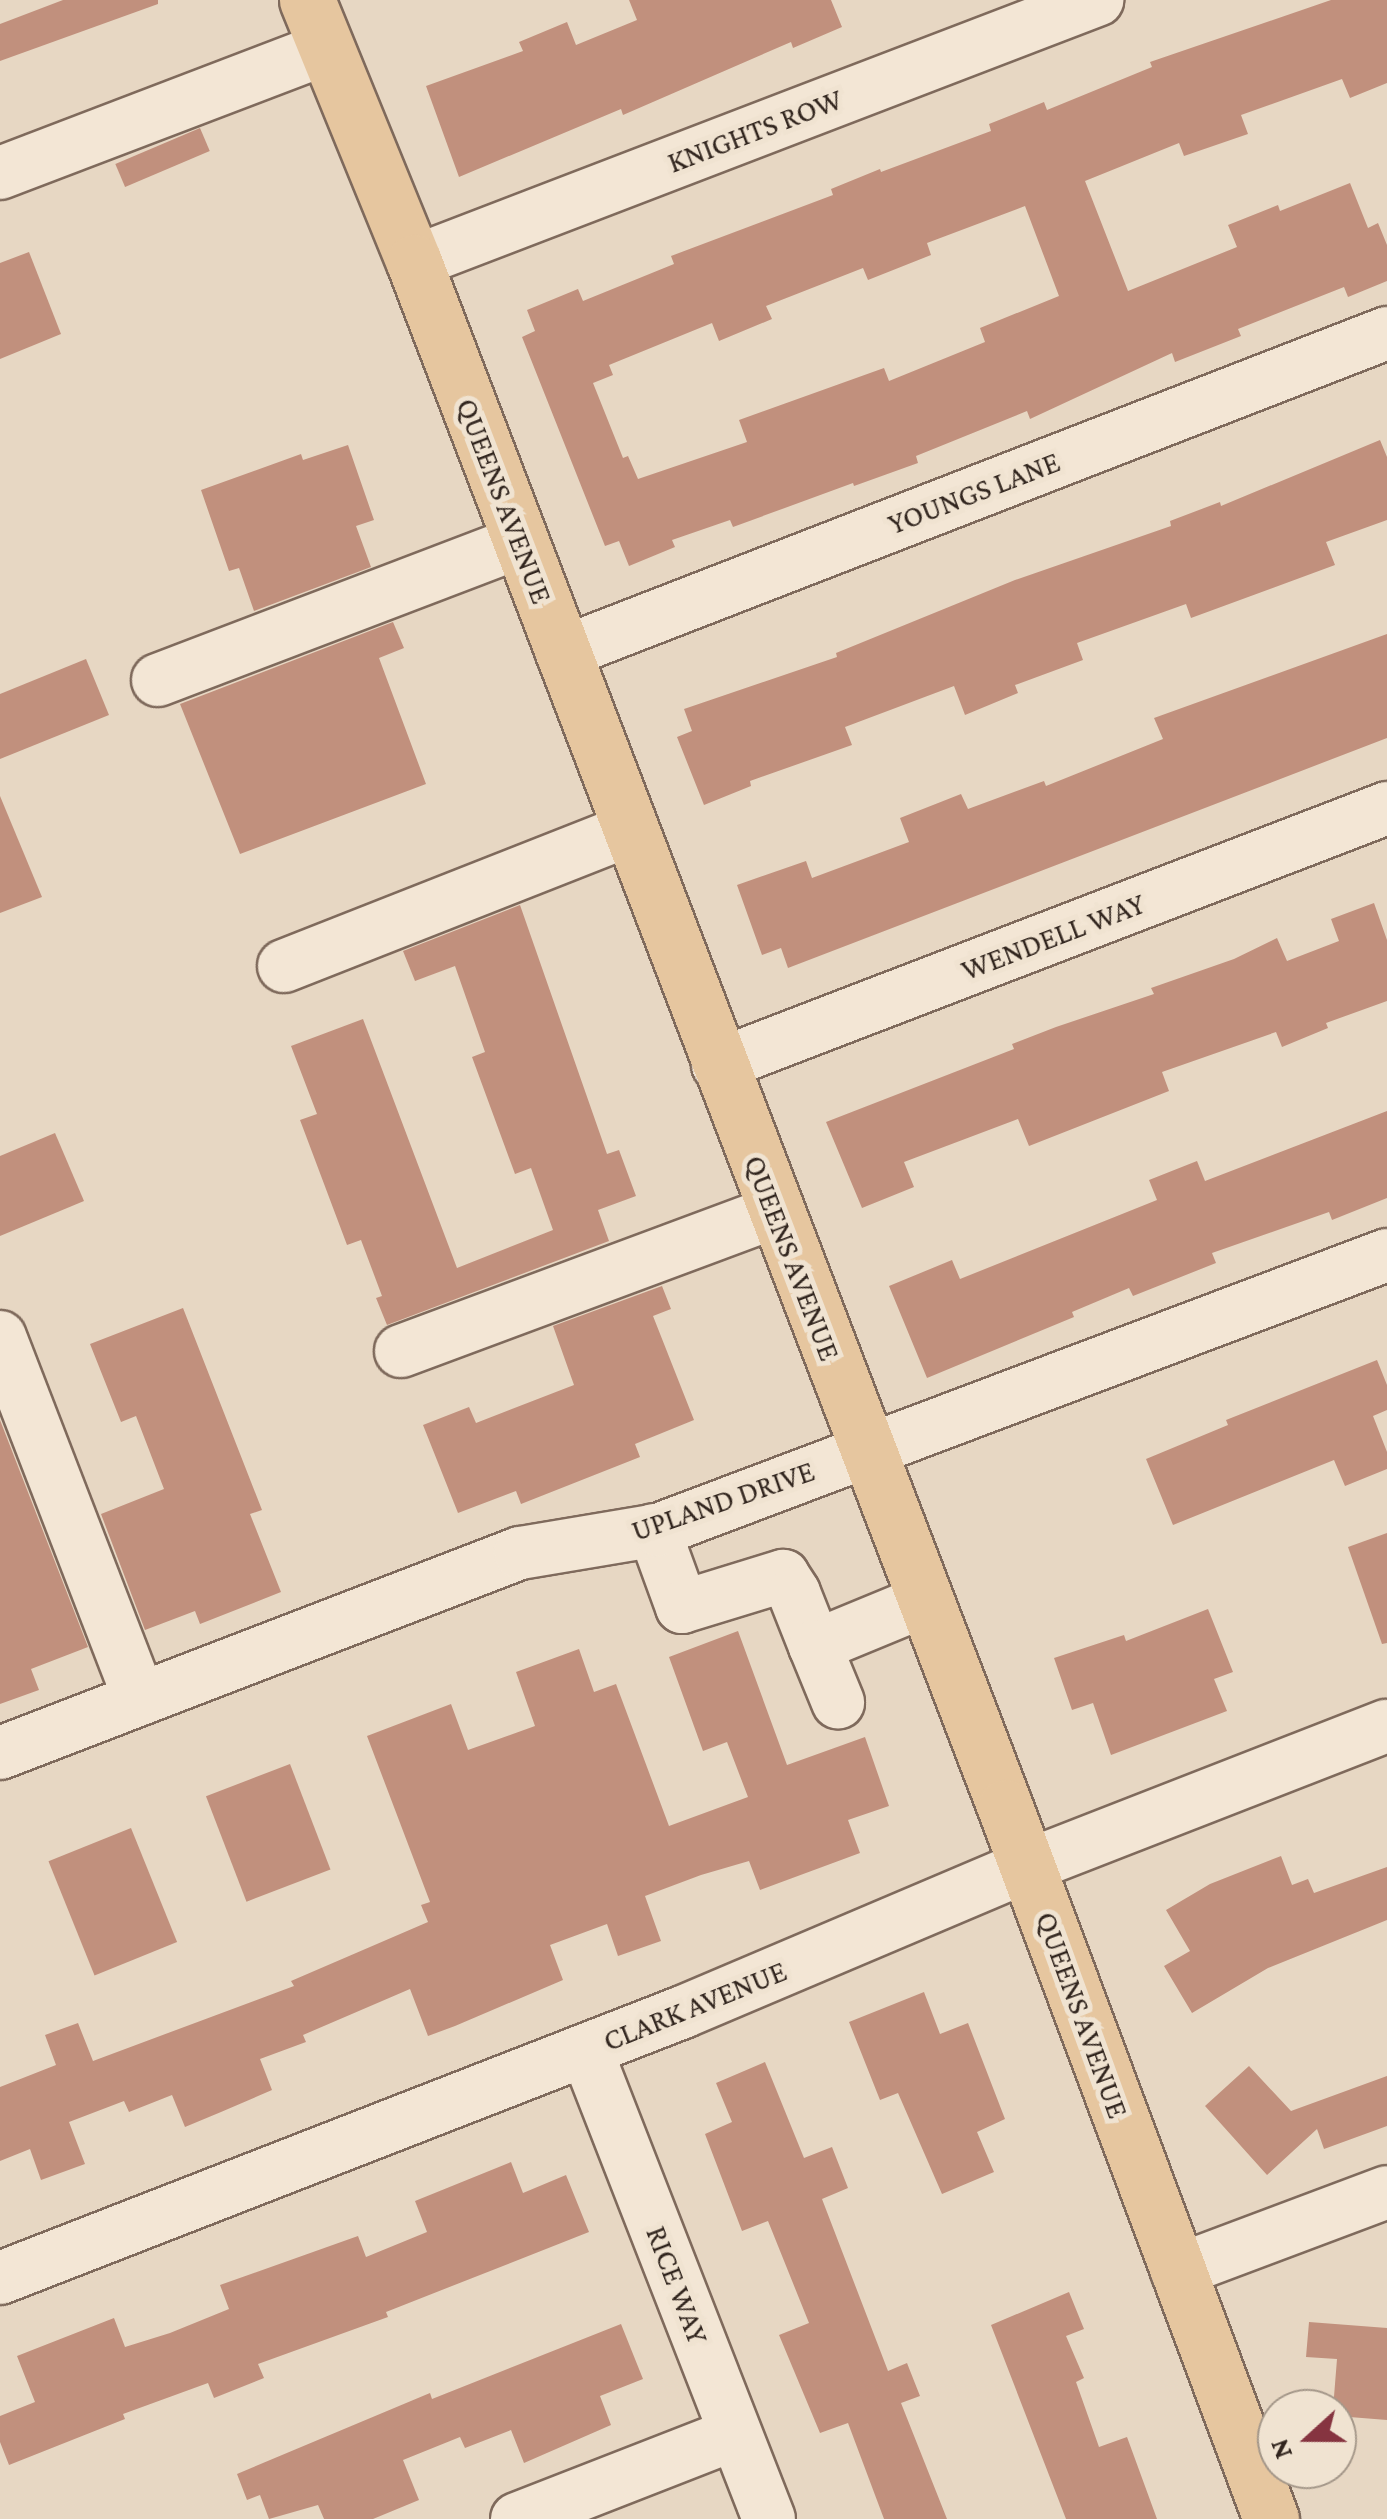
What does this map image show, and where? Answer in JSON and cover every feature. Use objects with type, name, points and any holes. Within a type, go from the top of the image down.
[{"type":"main road","name":"QUEENS AVENUE","points":[[317,24],[414,262],[1271,2519]]},
{"type":"street","name":"KNIGHTS ROW","points":[[414,262],[1097,0]]},
{"type":"street","points":[[0,173],[317,24]]},
{"type":"street","name":"YOUNGS LANE","points":[[562,653],[1387,334]]},
{"type":"street","points":[[158,680],[520,542]]},
{"type":"street","name":"WENDELL WAY","points":[[718,1066],[1387,808]]},
{"type":"street","points":[[284,966],[629,830]]},
{"type":"street","points":[[400,1350],[774,1212]]},
{"type":"street","name":"UPLAND DRIVE","points":[[0,1753],[520,1553],[654,1530],[1387,1255]]},
{"type":"street","points":[[0,1337],[140,1699]]},
{"type":"street","points":[[654,1530],[682,1607],[782,1576],[794,1593],[838,1702]]},
{"type":"street","points":[[816,1646],[924,1601]]},
{"type":"street","name":"CLARK AVENUE","points":[[0,2278],[586,2050],[1026,1866],[1387,1726]]},
{"type":"street","name":"RICE WAY","points":[[586,2050],[768,2519]]},
{"type":"street","points":[[1177,2271],[1387,2192]]},
{"type":"street","points":[[517,2519],[735,2434]]},
{"type":"building","points":[[63,0],[158,0],[158,4],[0,61],[0,24]]},
{"type":"building","points":[[629,0],[831,0],[842,27],[793,48],[791,42],[623,115],[621,109],[459,177],[426,86],[523,51],[519,42],[567,22],[576,45],[637,20]]},
{"type":"building","points":[[1331,0],[1387,0],[1387,83],[1350,98],[1342,79],[1241,115],[1248,134],[1184,156],[1179,143],[1085,181],[1128,291],[1237,247],[1228,225],[1278,205],[1280,211],[1350,183],[1368,228],[1378,223],[1387,245],[1387,281],[1348,297],[1344,287],[1238,329],[1241,336],[1175,362],[1172,353],[1030,419],[1027,411],[916,456],[918,463],[733,527],[730,520],[672,540],[675,547],[629,566],[619,541],[605,546],[522,337],[535,331],[527,310],[578,289],[583,301],[674,264],[671,256],[833,195],[831,189],[880,169],[881,172],[991,131],[989,124],[1044,102],[1047,110],[1152,67],[1150,62]],"holes":[[[1025,206],[1059,296],[980,328],[985,342],[889,381],[884,368],[739,420],[747,442],[638,479],[628,456],[623,458],[593,383],[613,375],[609,365],[712,323],[719,341],[772,319],[766,306],[863,268],[868,280],[931,255],[927,243]]]},
{"type":"building","points":[[200,128],[210,151],[125,187],[115,164]]},
{"type":"building","points":[[29,252],[61,334],[0,359],[0,263]]},
{"type":"building","points":[[1380,440],[1387,457],[1387,520],[1326,542],[1335,565],[1191,618],[1186,604],[1077,643],[1083,660],[1015,685],[1018,693],[965,715],[954,686],[845,727],[852,745],[750,781],[751,786],[704,805],[677,737],[692,731],[684,709],[837,657],[836,653],[1015,580],[1171,526],[1170,521],[1220,502],[1221,506]]},
{"type":"building","points":[[348,445],[374,520],[356,526],[371,567],[254,611],[239,568],[229,571],[201,490],[301,454],[303,460]]},
{"type":"building","points":[[393,622],[404,648],[379,658],[426,784],[240,854],[180,704]]},
{"type":"building","points":[[1387,634],[1387,738],[788,968],[781,948],[762,955],[737,885],[806,861],[812,878],[909,842],[900,818],[961,794],[968,809],[1044,781],[1046,786],[1163,739],[1154,718]]},
{"type":"building","points":[[86,659],[109,715],[0,759],[0,694]]},
{"type":"building","points":[[0,796],[42,897],[0,913]]},
{"type":"building","points":[[1374,903],[1387,940],[1387,1001],[1326,1023],[1328,1028],[1282,1047],[1276,1032],[1162,1072],[1169,1091],[1029,1146],[1018,1119],[904,1162],[914,1187],[862,1208],[826,1122],[1014,1049],[1012,1044],[1154,994],[1151,988],[1234,959],[1277,938],[1287,961],[1339,941],[1331,919]]},
{"type":"building","points":[[520,905],[607,1154],[619,1150],[636,1196],[598,1210],[609,1241],[387,1325],[376,1298],[382,1296],[361,1240],[347,1245],[300,1120],[317,1114],[291,1046],[363,1019],[457,1268],[553,1230],[531,1168],[515,1174],[472,1057],[485,1052],[455,966],[415,981],[403,951]]},
{"type":"building","points":[[1387,1111],[1387,1198],[1332,1220],[1329,1212],[1212,1253],[1216,1263],[1133,1296],[1129,1288],[1072,1312],[1074,1317],[927,1378],[889,1286],[952,1260],[960,1279],[1157,1200],[1149,1180],[1197,1161],[1205,1181]]},
{"type":"building","points":[[55,1133],[84,1201],[0,1236],[0,1156]]},
{"type":"building","points":[[662,1286],[671,1309],[653,1316],[694,1420],[635,1444],[640,1457],[521,1504],[516,1491],[458,1513],[423,1425],[469,1407],[476,1423],[574,1385],[553,1326]]},
{"type":"building","points":[[183,1308],[262,1510],[250,1514],[281,1592],[200,1624],[195,1611],[145,1630],[101,1514],[164,1489],[136,1416],[121,1422],[90,1344]]},
{"type":"building","points":[[1377,1360],[1387,1385],[1387,1410],[1373,1416],[1387,1452],[1387,1469],[1345,1486],[1334,1460],[1173,1525],[1146,1459],[1228,1425],[1226,1420]]},
{"type":"building","points":[[0,1420],[88,1647],[31,1669],[39,1690],[0,1704]]},
{"type":"building","points":[[1387,1533],[1387,1643],[1382,1644],[1348,1547]]},
{"type":"building","points":[[1208,1609],[1233,1672],[1214,1679],[1227,1711],[1111,1755],[1093,1703],[1072,1710],[1054,1658],[1124,1635],[1126,1641]]},
{"type":"building","points":[[738,1631],[787,1765],[865,1737],[889,1806],[848,1820],[860,1853],[760,1890],[749,1861],[701,1875],[645,1896],[661,1941],[618,1956],[607,1924],[550,1945],[563,1980],[455,2026],[428,2036],[410,1989],[303,2035],[306,2042],[260,2059],[272,2090],[221,2112],[185,2127],[172,2095],[129,2112],[124,2101],[69,2122],[85,2164],[41,2180],[30,2149],[0,2161],[0,2087],[56,2065],[45,2035],[78,2023],[93,2061],[294,1986],[291,1981],[428,1922],[421,1905],[430,1902],[367,1736],[451,1704],[468,1750],[535,1726],[516,1672],[579,1649],[594,1692],[616,1684],[669,1826],[748,1797],[727,1742],[703,1751],[669,1657]]},
{"type":"building","points":[[290,1764],[330,1869],[246,1902],[206,1796]]},
{"type":"building","points":[[131,1828],[177,1942],[95,1975],[48,1861]]},
{"type":"building","points":[[1281,1856],[1292,1885],[1308,1879],[1314,1893],[1387,1867],[1387,1920],[1268,1968],[1192,2013],[1164,1966],[1190,1951],[1166,1910],[1210,1884]]},
{"type":"building","points":[[924,1992],[940,2034],[968,2023],[1005,2119],[977,2132],[994,2172],[942,2194],[898,2093],[880,2100],[849,2022]]},
{"type":"building","points":[[765,2062],[804,2158],[832,2147],[848,2188],[822,2199],[888,2371],[907,2363],[920,2396],[901,2403],[947,2519],[884,2519],[848,2423],[820,2433],[779,2335],[809,2323],[768,2221],[742,2231],[705,2134],[732,2122],[716,2083]]},
{"type":"building","points":[[1249,2066],[1291,2111],[1387,2076],[1387,2126],[1324,2149],[1317,2129],[1267,2175],[1205,2106]]},
{"type":"building","points":[[511,2162],[523,2193],[566,2175],[589,2232],[386,2312],[388,2317],[258,2364],[264,2378],[214,2398],[208,2383],[123,2414],[125,2419],[9,2465],[0,2442],[0,2416],[35,2402],[17,2356],[114,2318],[125,2347],[170,2333],[229,2309],[220,2285],[358,2236],[366,2257],[427,2232],[415,2201]]},
{"type":"building","points":[[1069,2292],[1084,2329],[1066,2336],[1084,2378],[1076,2382],[1099,2447],[1127,2437],[1157,2519],[1066,2519],[991,2325]]},
{"type":"building","points":[[1309,2322],[1387,2328],[1387,2420],[1357,2418],[1357,2389],[1335,2389],[1337,2359],[1306,2357]]},
{"type":"building","points":[[621,2324],[643,2379],[600,2396],[611,2425],[524,2463],[511,2430],[465,2448],[460,2437],[403,2460],[419,2500],[373,2519],[324,2519],[318,2505],[269,2519],[260,2495],[247,2500],[237,2474],[430,2393],[432,2399]]}]
